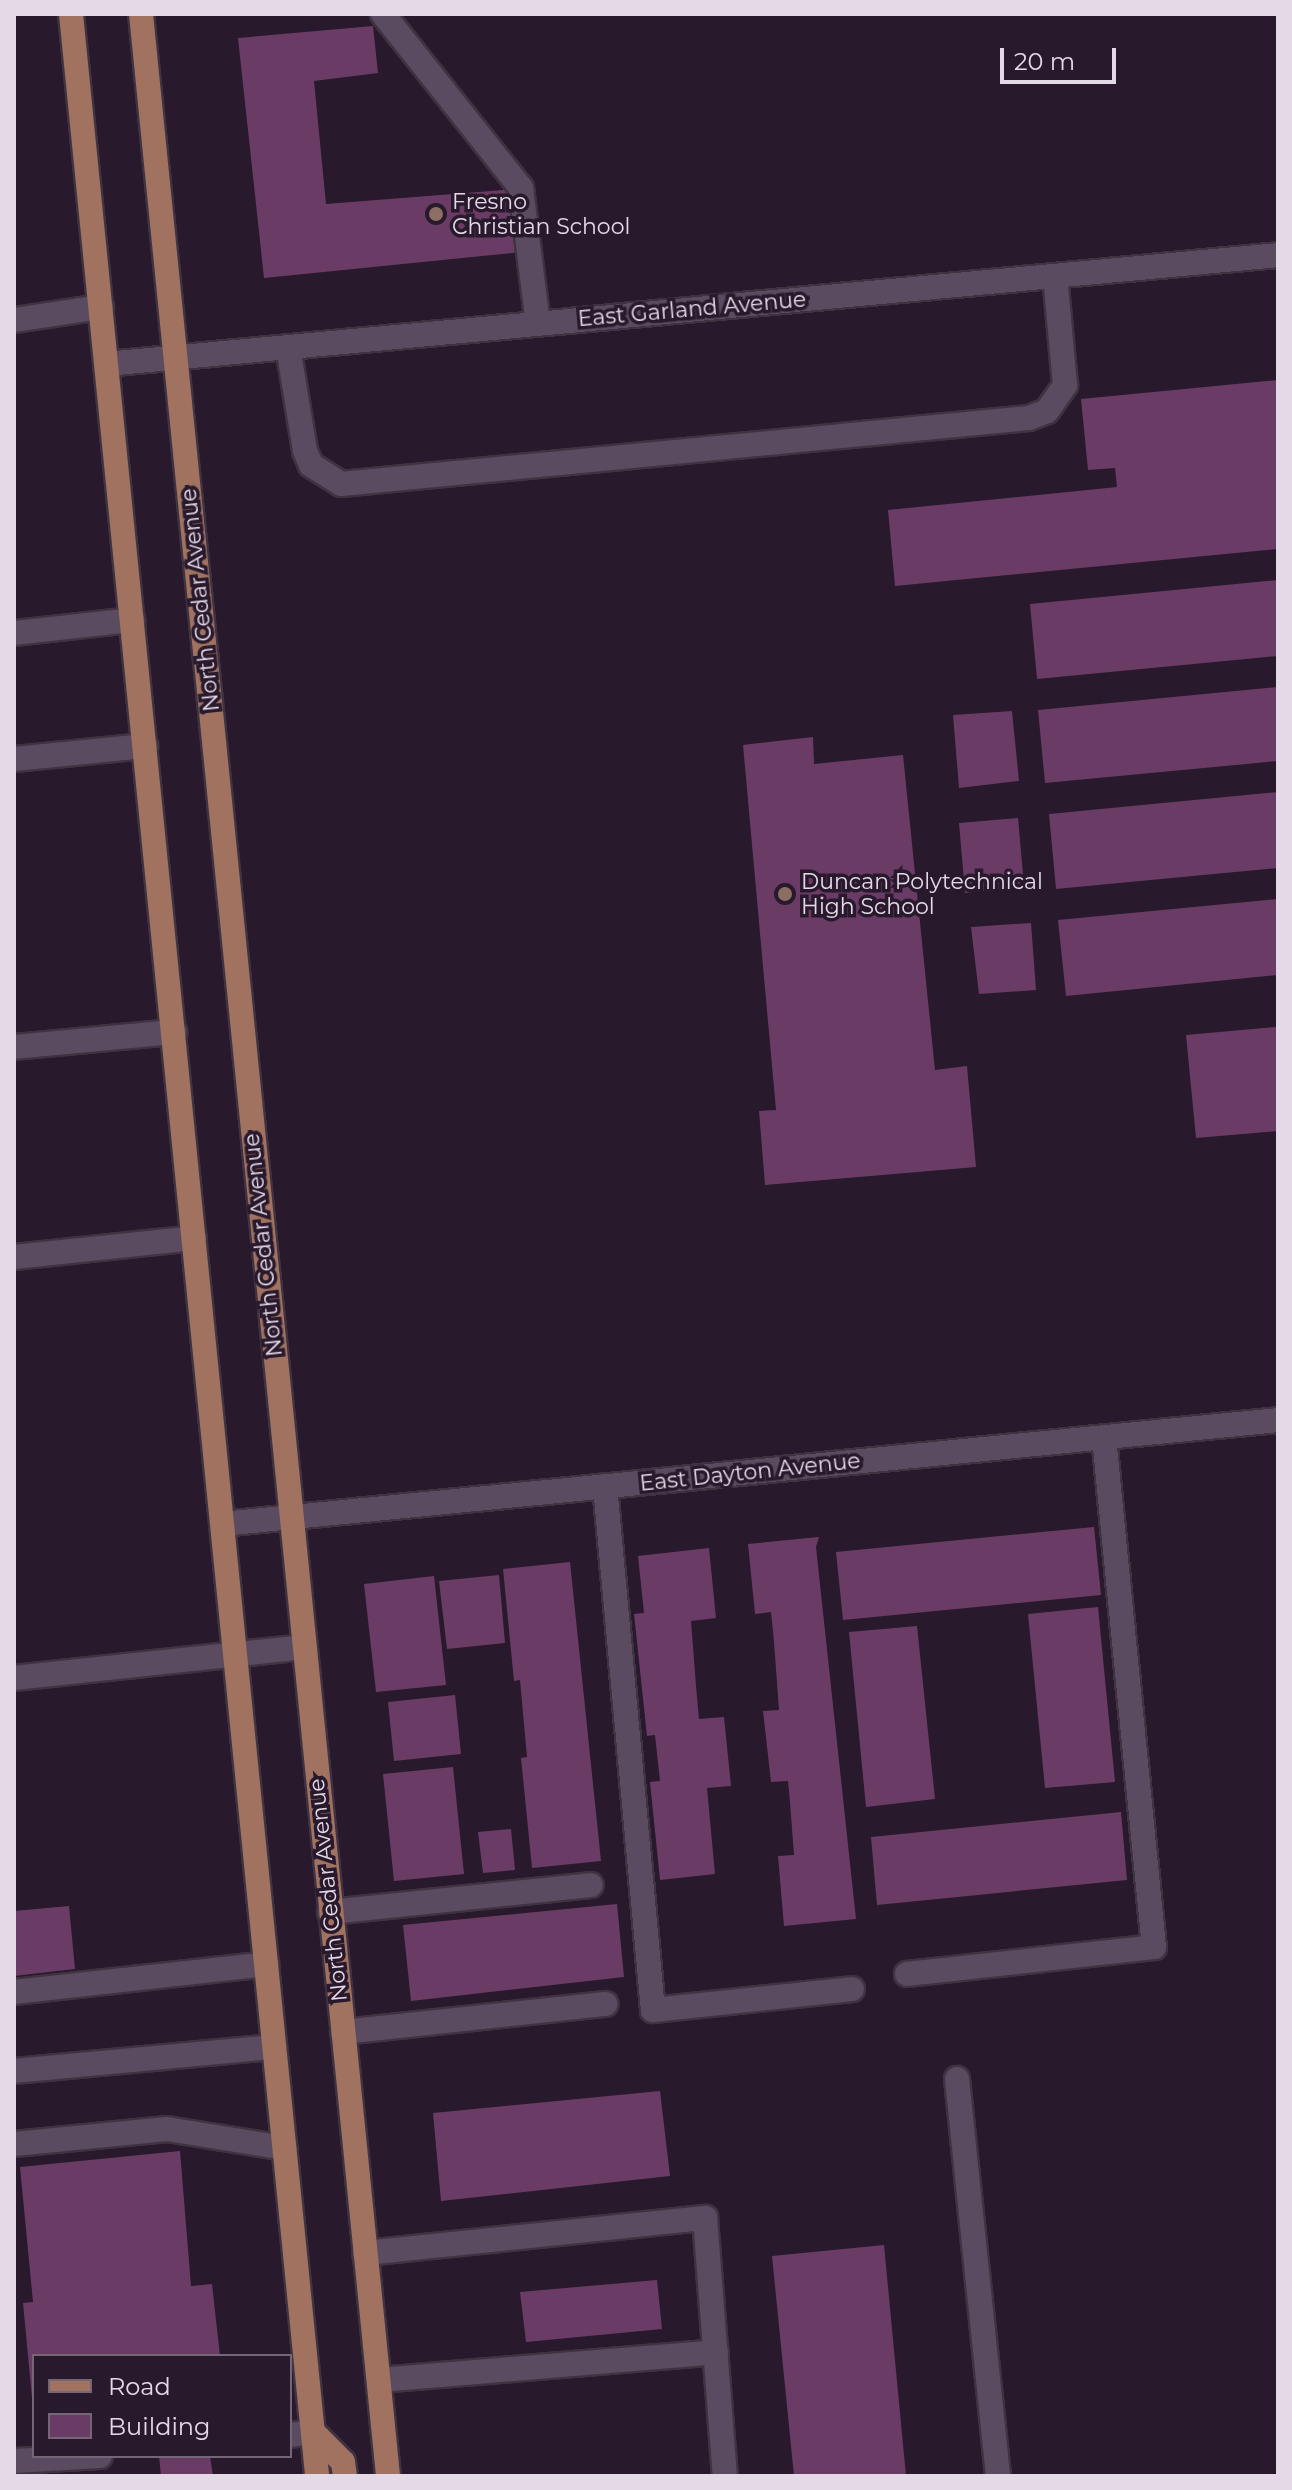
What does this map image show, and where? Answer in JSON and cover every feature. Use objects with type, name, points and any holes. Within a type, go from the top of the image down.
[{"type":"main road","points":[[71,14],[284,2148],[301,2434],[317,2476]]},
{"type":"main road","name":"North Cedar Avenue","points":[[142,14],[388,2476]]},
{"type":"main road","points":[[301,2434],[343,2462],[345,2476]]},
{"type":"street","points":[[383,14],[521,188],[538,324]]},
{"type":"street","name":"East Garland Avenue","points":[[106,364],[1278,255]]},
{"type":"street","points":[[288,347],[311,465],[341,484],[356,483],[1029,418],[1047,411],[1065,385],[1055,276]]},
{"type":"street","points":[[14,320],[101,307]]},
{"type":"street","points":[[14,633],[132,620]]},
{"type":"street","points":[[14,759],[145,746]]},
{"type":"street","points":[[14,1047],[174,1032]]},
{"type":"street","points":[[14,1257],[194,1238]]},
{"type":"street","name":"East Dayton Avenue","points":[[222,1524],[1278,1420]]},
{"type":"street","points":[[907,1974],[1154,1947],[1104,1437]]},
{"type":"street","points":[[605,1486],[653,2010],[852,1989]]},
{"type":"street","points":[[14,1678],[304,1647]]},
{"type":"street","points":[[330,1912],[591,1885]]},
{"type":"street","points":[[14,1992],[266,1964]]},
{"type":"street","points":[[343,2032],[606,2004]]},
{"type":"street","points":[[14,2071],[274,2047]]},
{"type":"street","points":[[957,2079],[998,2476]]},
{"type":"street","points":[[14,2144],[167,2129],[284,2148]]},
{"type":"street","points":[[365,2253],[705,2218],[725,2476]]},
{"type":"street","points":[[379,2380],[716,2352]]},
{"type":"street","points":[[14,2461],[66,2458]]},
{"type":"building","points":[[373,26],[378,73],[314,81],[326,204],[515,189],[522,252],[264,278],[238,38]]},
{"type":"building","points":[[1278,380],[1278,549],[895,586],[888,510],[1117,487],[1115,468],[1088,470],[1081,399]]},
{"type":"building","points":[[1278,580],[1278,656],[1037,679],[1030,604]]},
{"type":"building","points":[[1278,687],[1278,761],[1045,783],[1038,710]]},
{"type":"building","points":[[1012,711],[1019,781],[959,788],[953,715]]},
{"type":"building","points":[[813,737],[814,764],[903,755],[935,1070],[967,1066],[976,1167],[765,1185],[759,1111],[776,1110],[743,745]]},
{"type":"building","name":"Duncan Polytechnical High School","points":[[1278,792],[1278,868],[1056,889],[1049,814]]},
{"type":"building","points":[[1018,818],[1024,886],[965,893],[959,823]]},
{"type":"building","name":"Duncan Polytechnical High School","points":[[1278,899],[1278,975],[1066,996],[1058,920]]},
{"type":"building","points":[[1031,923],[1036,990],[979,994],[971,927]]},
{"type":"building","points":[[1278,1017],[1278,1131],[1196,1138],[1186,1035],[1276,1027]]},
{"type":"building","points":[[1094,1527],[1101,1595],[843,1620],[836,1552]]},
{"type":"building","points":[[819,1537],[816,1547],[856,1919],[784,1926],[778,1856],[794,1855],[790,1802],[788,1781],[771,1782],[763,1711],[779,1710],[774,1642],[771,1612],[755,1614],[748,1544]]},
{"type":"building","points":[[709,1548],[716,1618],[691,1621],[699,1719],[724,1717],[731,1786],[707,1788],[715,1874],[660,1880],[650,1782],[660,1781],[655,1735],[647,1736],[634,1614],[644,1613],[638,1556]]},
{"type":"building","points":[[570,1562],[601,1861],[532,1868],[521,1758],[527,1757],[520,1680],[514,1681],[503,1569]]},
{"type":"building","points":[[499,1575],[505,1643],[447,1649],[439,1581]]},
{"type":"building","points":[[434,1576],[446,1685],[376,1692],[364,1584]]},
{"type":"building","points":[[1098,1607],[1115,1782],[1045,1788],[1028,1614]]},
{"type":"building","points":[[917,1626],[935,1799],[866,1807],[849,1632]]},
{"type":"building","points":[[455,1695],[461,1754],[394,1761],[388,1702]]},
{"type":"building","points":[[453,1767],[464,1874],[394,1881],[383,1774]]},
{"type":"building","points":[[1121,1812],[1127,1880],[877,1905],[871,1837]]},
{"type":"building","points":[[511,1829],[515,1870],[483,1873],[478,1832]]},
{"type":"building","points":[[617,1904],[624,1977],[411,2001],[403,1925]]},
{"type":"building","points":[[69,1906],[75,1969],[14,1976],[14,1911]]},
{"type":"building","points":[[660,2091],[670,2176],[441,2201],[433,2113]]},
{"type":"building","points":[[180,2151],[191,2286],[212,2284],[220,2354],[32,2354],[32,2398],[23,2303],[33,2302],[20,2167]]},
{"type":"building","points":[[884,2245],[906,2476],[794,2476],[772,2256]]},
{"type":"building","points":[[657,2280],[662,2329],[526,2342],[520,2292]]},
{"type":"building","points":[[159,2458],[210,2458],[213,2476],[161,2476]]},
{"type":"place","name":"Fresno Christian School","points":[[436,214]]},
{"type":"place","name":"Duncan Polytechnical High School","points":[[785,894]]}]
